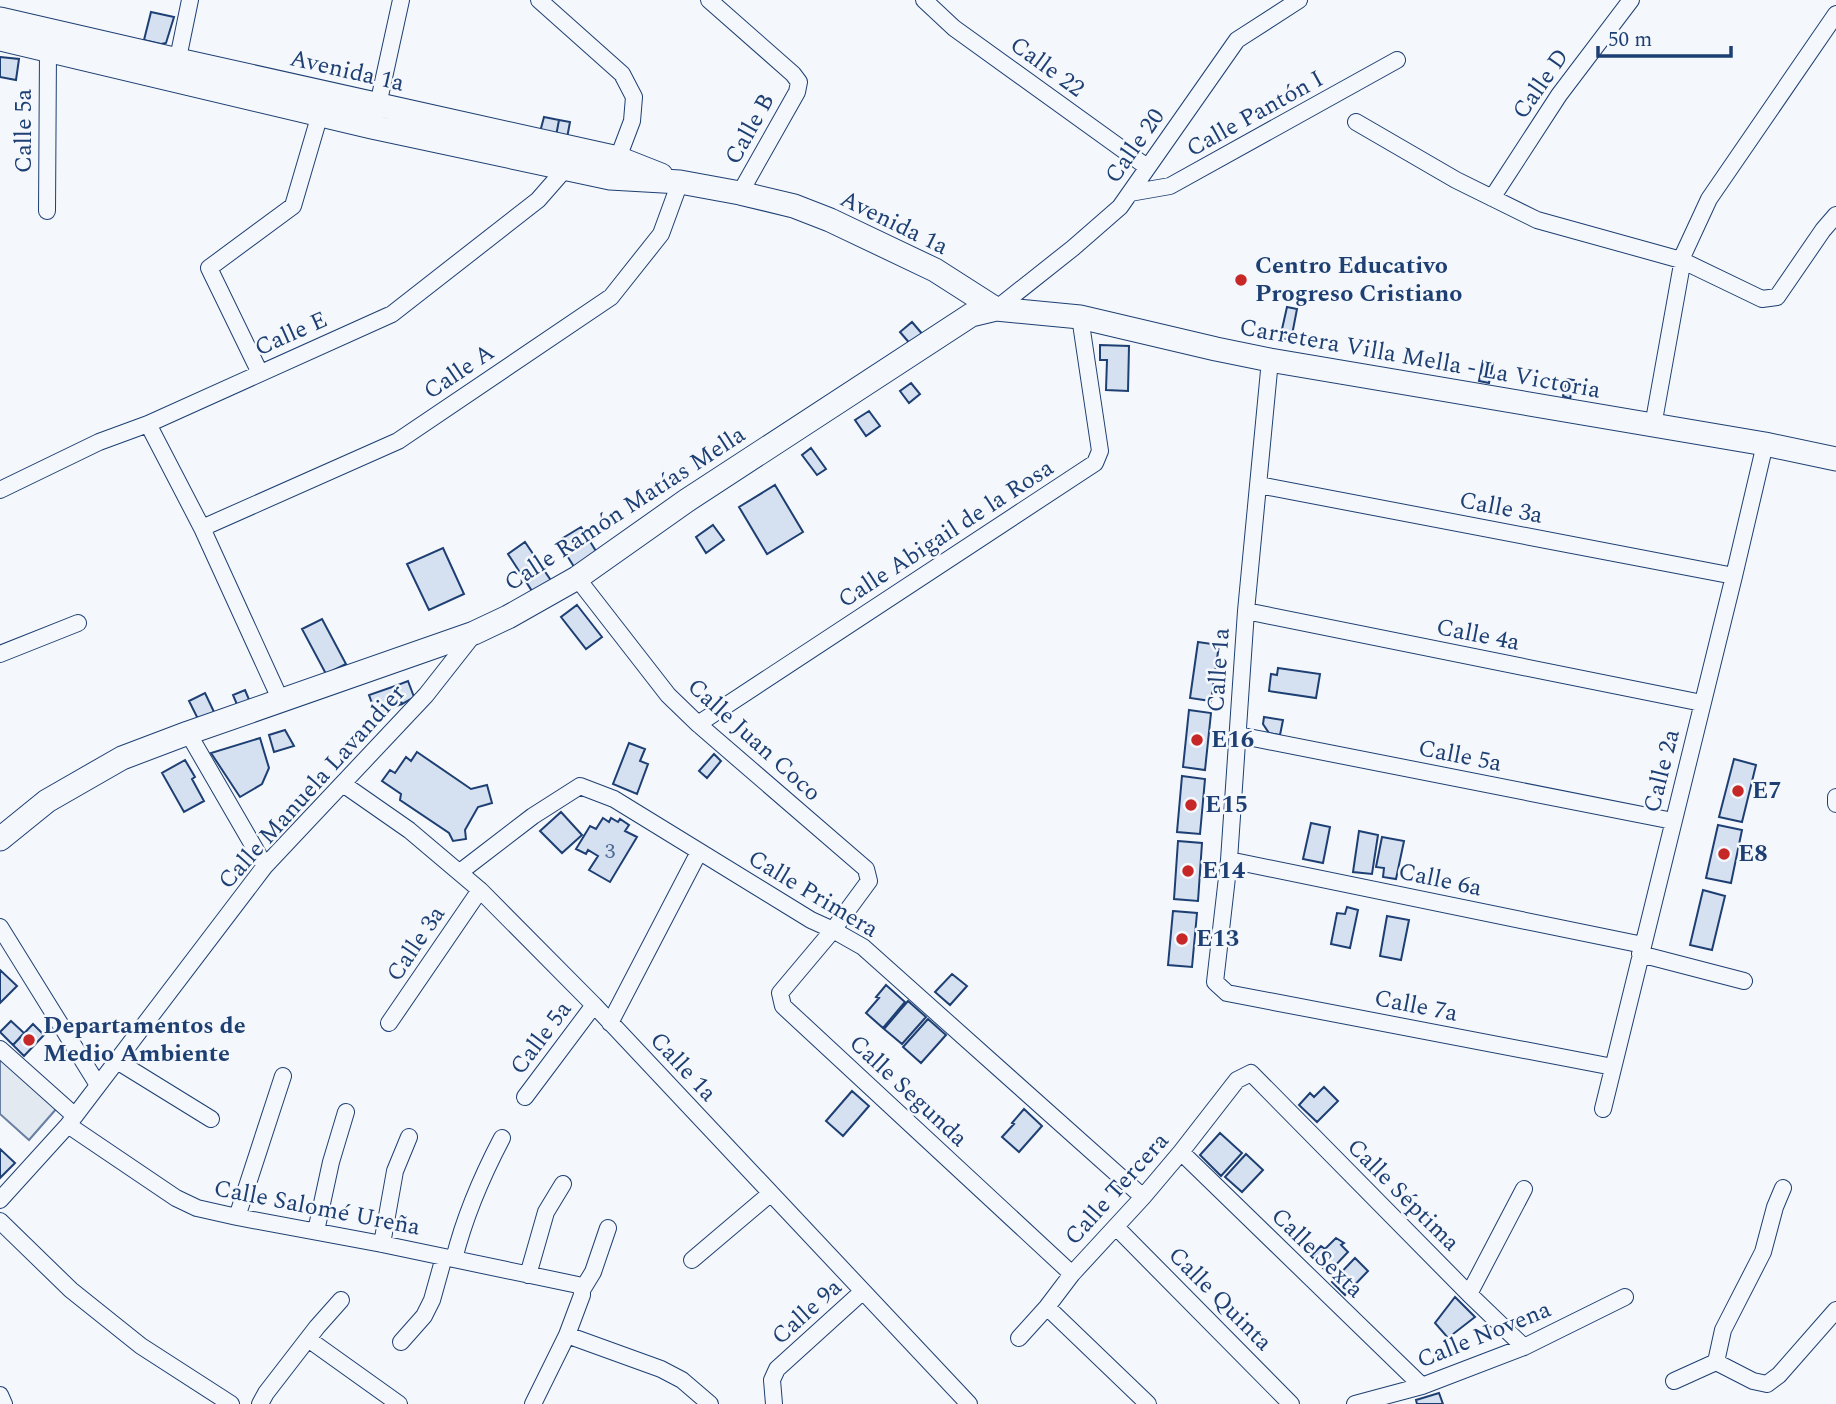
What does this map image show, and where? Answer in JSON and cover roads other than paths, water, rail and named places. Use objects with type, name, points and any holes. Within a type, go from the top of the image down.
[{"type":"main road","name":"Avenida 1a","points":[[0,19],[320,114],[375,116],[618,158],[681,183]]},
{"type":"main road","name":"Avenida 1a","points":[[0,39],[48,51],[175,70],[375,116],[610,178],[681,183],[794,206],[830,220],[935,270],[996,309]]},
{"type":"main road","name":"Carretera Villa Mella - La Victoria","points":[[996,309],[1080,317],[1270,360],[1765,444],[1836,459]]},
{"type":"main road","name":"Calle Ramón Matías Mella","points":[[0,839],[47,801],[122,758],[474,633],[508,617],[577,578],[686,501],[971,314],[996,309]]},
{"type":"street","points":[[175,70],[190,0]]},
{"type":"street","points":[[375,116],[401,0]]},
{"type":"street","points":[[538,0],[622,74],[634,97],[632,121],[618,158]]},
{"type":"street","name":"Calle B","points":[[709,0],[799,82],[797,92],[740,193]]},
{"type":"street","name":"Calle 22","points":[[924,0],[954,28],[1147,167]]},
{"type":"street","name":"Calle 20","points":[[996,309],[1120,207],[1237,40],[1299,0]]},
{"type":"street","name":"Calle D","points":[[1492,198],[1559,95],[1631,0]]},
{"type":"street","points":[[1653,426],[1681,260],[1709,199],[1836,13]]},
{"type":"street","name":"Calle 5a","points":[[47,211],[48,51]]},
{"type":"street","name":"Calle Pantón I","points":[[1130,193],[1171,186],[1397,60]]},
{"type":"street","points":[[260,373],[209,268],[293,206],[320,114]]},
{"type":"street","points":[[1356,122],[1456,180],[1537,220],[1681,260],[1762,299],[1777,297],[1823,229],[1836,215]]},
{"type":"street","name":"Calle E","points":[[0,490],[99,442],[148,424],[392,314],[538,200],[566,168]]},
{"type":"street","name":"Calle A","points":[[202,528],[398,441],[611,297],[661,234],[681,183]]},
{"type":"street","name":"Calle Abigail de la Rosa","points":[[698,724],[1095,463],[1100,451],[1080,317]]},
{"type":"street","name":"Calle 1a","points":[[1215,982],[1229,860],[1246,611],[1270,360]]},
{"type":"street","points":[[148,424],[202,528],[281,701]]},
{"type":"street","name":"Calle 2a","points":[[1603,1109],[1765,444]]},
{"type":"street","name":"Calle 3a","points":[[1259,485],[1734,576]]},
{"type":"street","name":"Calle Juan Coco","points":[[577,578],[668,695],[866,869],[869,881],[833,930]]},
{"type":"street","name":"Calle 4a","points":[[1246,611],[1702,703]]},
{"type":"street","points":[[0,654],[78,623]]},
{"type":"street","name":"Calle Manuela Lavandier","points":[[0,1200],[71,1121],[265,866],[426,695],[474,633]]},
{"type":"street","points":[[188,733],[265,866]]},
{"type":"street","name":"Calle 5a","points":[[1238,735],[1673,821]]},
{"type":"street","name":"Calle 1a","points":[[343,784],[410,830],[480,890],[594,1005],[862,1292],[958,1401]]},
{"type":"street","name":"Calle Primera","points":[[460,872],[533,816],[580,786],[614,799],[811,920],[863,947],[1143,1197]]},
{"type":"street","points":[[1836,797],[1836,804]]},
{"type":"street","points":[[610,1023],[699,852]]},
{"type":"street","name":"Calle 6a","points":[[1229,860],[1642,949],[1744,981]]},
{"type":"street","name":"Calle 3a","points":[[389,1023],[480,890]]},
{"type":"street","points":[[0,927],[98,1084]]},
{"type":"street","name":"Calle Segunda","points":[[833,930],[780,993],[783,1006],[1072,1274]]},
{"type":"street","name":"Calle 7a","points":[[1215,982],[1227,993],[1613,1066]]},
{"type":"street","name":"Calle 5a","points":[[526,1097],[594,1005]]},
{"type":"street","name":"Calle Salomé Ureña","points":[[0,1049],[71,1121],[176,1198],[197,1208],[382,1244],[580,1287]]},
{"type":"street","points":[[117,1061],[211,1119]]},
{"type":"street","name":"Calle Tercera","points":[[1019,1338],[1072,1274],[1143,1197],[1237,1080],[1251,1073]]},
{"type":"street","name":"Calle Séptima","points":[[1251,1073],[1524,1347]]},
{"type":"street","points":[[237,1217],[283,1076]]},
{"type":"street","points":[[316,1231],[331,1162],[346,1112]]},
{"type":"street","points":[[382,1244],[395,1171],[409,1137]]},
{"type":"street","points":[[401,1342],[424,1316],[432,1300],[482,1175],[502,1138]]},
{"type":"street","name":"Calle Sexta","points":[[1181,1152],[1422,1386]]},
{"type":"street","points":[[528,1275],[546,1212],[563,1184]]},
{"type":"street","points":[[1716,1362],[1723,1330],[1763,1252],[1783,1188]]},
{"type":"street","points":[[1469,1294],[1524,1189]]},
{"type":"street","points":[[692,1261],[770,1194]]},
{"type":"street","points":[[0,1221],[71,1290],[141,1346],[231,1404]]},
{"type":"street","name":"Calle Quinta","points":[[1116,1227],[1291,1404]]},
{"type":"street","points":[[533,1404],[567,1335],[582,1295],[580,1287],[593,1272],[608,1228]]},
{"type":"street","name":"Calle 9a","points":[[774,1404],[772,1380],[777,1369],[862,1292]]},
{"type":"street","name":"Calle Novena","points":[[1354,1404],[1422,1386],[1524,1347],[1625,1297]]},
{"type":"street","points":[[260,1404],[341,1300]]},
{"type":"street","points":[[1047,1307],[1148,1404]]},
{"type":"street","points":[[1716,1362],[1753,1381],[1767,1384],[1779,1375],[1836,1310]]},
{"type":"street","points":[[567,1335],[661,1369],[682,1380],[710,1404]]},
{"type":"street","points":[[308,1339],[399,1404]]},
{"type":"street","points":[[1674,1381],[1716,1362]]},
{"type":"street","points":[[0,1395],[4,1404]]},
{"type":"place","name":"Centro Educativo Progreso Cristiano","points":[[1241,280]]},
{"type":"place","name":"E16","points":[[1197,740]]},
{"type":"place","name":"E7","points":[[1738,791]]},
{"type":"place","name":"E15","points":[[1191,805]]},
{"type":"place","name":"E8","points":[[1724,854]]},
{"type":"place","name":"E14","points":[[1188,871]]},
{"type":"place","name":"E13","points":[[1182,939]]},
{"type":"place","name":"Departamentos de Medio Ambiente","points":[[29,1040]]}]
